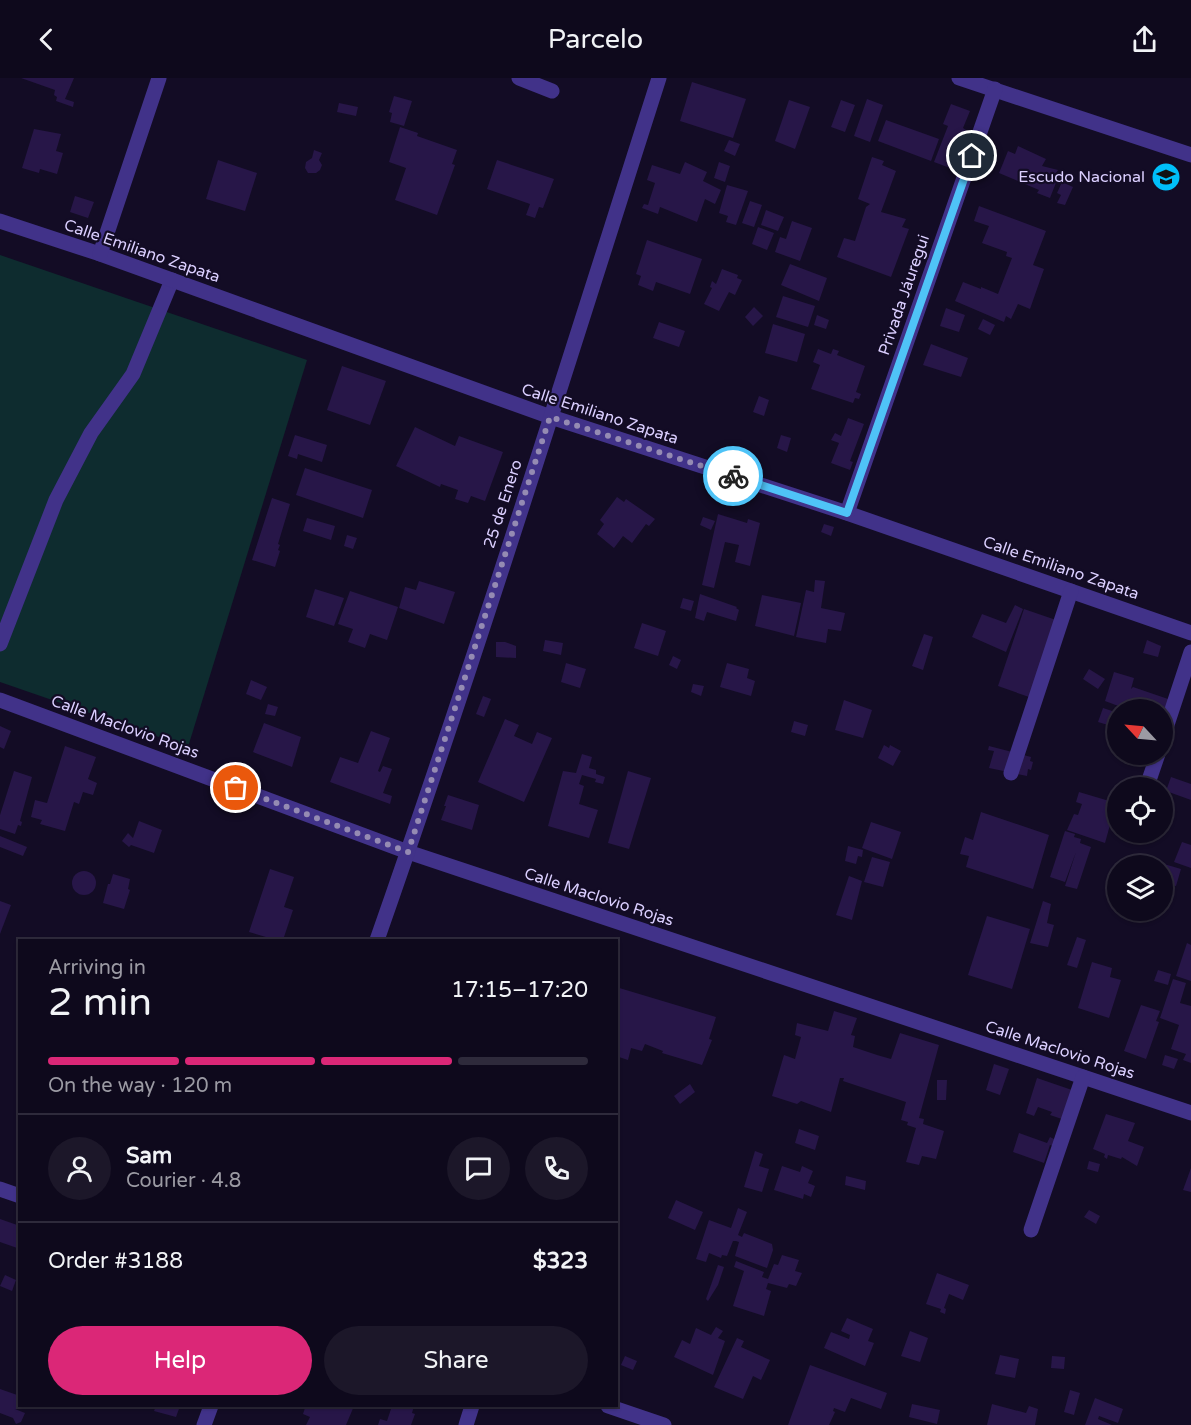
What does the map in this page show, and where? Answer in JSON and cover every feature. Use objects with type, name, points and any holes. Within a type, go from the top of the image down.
[{"type":"street","points":[[100,254],[159,78]]},
{"type":"street","points":[[519,78],[552,91]]},
{"type":"street","name":"25 de Enero","points":[[377,939],[408,852],[659,78]]},
{"type":"street","points":[[959,78],[1191,154]]},
{"type":"street","name":"Privada Jáuregui","points":[[847,513],[995,89]]},
{"type":"street","name":"Calle Emiliano Zapata","points":[[0,221],[100,254],[550,417],[847,513],[1191,633]]},
{"type":"street","points":[[0,644],[56,500],[91,433],[133,374],[172,280]]},
{"type":"street","points":[[1011,773],[1071,591]]},
{"type":"street","points":[[1173,707],[1191,652]]},
{"type":"street","name":"Calle Maclovio Rojas","points":[[0,700],[408,852],[1191,1113]]},
{"type":"street","points":[[1030,1230],[1083,1077]]},
{"type":"street","points":[[0,1189],[18,1195]]},
{"type":"street","points":[[204,1425],[212,1407]]},
{"type":"street","points":[[466,1425],[472,1407]]},
{"type":"street","points":[[611,1407],[664,1425]]},
{"type":"green space","points":[[0,255],[307,360],[188,747],[0,682]]},
{"type":"building","points":[[21,78],[74,78],[65,99],[74,102],[73,107],[56,101],[55,90]]},
{"type":"building","points":[[692,82],[746,99],[733,138],[680,121]]},
{"type":"building","points":[[394,96],[412,101],[404,126],[390,122],[392,113],[389,112]]},
{"type":"building","points":[[867,99],[883,105],[870,142],[854,136]]},
{"type":"building","points":[[789,100],[810,107],[795,149],[775,141]]},
{"type":"building","points":[[841,100],[855,105],[845,132],[831,127]]},
{"type":"building","points":[[339,103],[358,107],[356,116],[337,112]]},
{"type":"building","points":[[951,104],[970,111],[963,128],[966,130],[950,168],[934,162],[948,126],[943,124]]},
{"type":"building","points":[[886,120],[939,139],[931,161],[878,141]]},
{"type":"building","points":[[400,127],[418,133],[417,136],[457,150],[452,164],[455,165],[437,215],[395,200],[406,168],[389,162]]},
{"type":"building","points":[[34,129],[61,134],[56,151],[63,153],[57,174],[40,169],[39,173],[22,168]]},
{"type":"building","points":[[729,140],[740,144],[735,156],[724,151]]},
{"type":"building","points":[[1018,146],[1046,159],[1042,166],[1058,170],[1056,173],[1059,175],[1050,198],[1037,193],[1039,190],[999,173],[1008,151],[1015,154]]},
{"type":"building","points":[[314,150],[322,153],[319,160],[322,165],[316,173],[308,173],[305,168],[306,162],[312,158]]},
{"type":"building","points":[[872,157],[884,161],[882,165],[896,171],[881,212],[906,219],[902,227],[909,229],[891,277],[837,257],[844,238],[855,241],[866,207],[870,204],[858,199]]},
{"type":"building","points":[[218,160],[257,173],[245,211],[206,199]]},
{"type":"building","points":[[497,160],[554,179],[543,208],[539,207],[535,218],[526,215],[530,204],[487,189]]},
{"type":"building","points":[[685,162],[707,172],[703,181],[721,190],[715,204],[705,199],[697,222],[660,207],[658,214],[642,208],[644,204],[648,205],[655,183],[647,180],[652,165],[680,174]]},
{"type":"building","points":[[719,162],[730,166],[725,182],[714,178]]},
{"type":"building","points":[[1062,182],[1073,187],[1065,205],[1057,203],[1061,195],[1057,193]]},
{"type":"building","points":[[727,185],[748,191],[736,225],[726,222],[728,216],[719,213]]},
{"type":"building","points":[[75,196],[94,202],[88,218],[70,212]]},
{"type":"building","points":[[750,201],[762,205],[754,227],[742,223]]},
{"type":"building","points":[[979,206],[1046,231],[1033,265],[1044,269],[1030,309],[1018,304],[1011,319],[1006,316],[1004,322],[955,301],[963,282],[998,294],[1012,258],[1006,256],[1007,252],[982,243],[989,226],[974,221]]},
{"type":"building","points":[[766,210],[784,217],[778,231],[761,225]]},
{"type":"building","points":[[792,221],[812,228],[800,261],[775,252],[780,237],[786,239]]},
{"type":"building","points":[[758,227],[774,233],[767,250],[752,244]]},
{"type":"building","points":[[647,240],[702,259],[690,294],[656,282],[653,291],[638,285],[641,276],[636,274]]},
{"type":"building","points":[[790,264],[827,278],[819,301],[781,285]]},
{"type":"building","points":[[722,269],[738,275],[737,278],[742,280],[735,295],[729,292],[719,311],[704,304],[712,288],[710,287],[712,281],[716,284]]},
{"type":"building","points":[[783,296],[815,306],[808,327],[776,317]]},
{"type":"building","points":[[754,307],[763,316],[753,326],[745,317]]},
{"type":"building","points":[[946,308],[965,315],[959,332],[940,326]]},
{"type":"building","points":[[817,315],[829,320],[826,329],[814,325]]},
{"type":"building","points":[[983,319],[995,325],[990,335],[978,329]]},
{"type":"building","points":[[659,322],[685,331],[679,347],[653,338]]},
{"type":"building","points":[[773,324],[805,334],[797,362],[765,353]]},
{"type":"building","points":[[931,344],[968,358],[961,377],[923,365]]},
{"type":"building","points":[[818,349],[831,354],[833,349],[839,351],[837,355],[865,366],[856,392],[861,394],[859,399],[855,398],[853,403],[811,389],[820,365],[813,362]]},
{"type":"building","points":[[342,366],[386,381],[370,425],[327,410]]},
{"type":"building","points":[[759,396],[769,400],[764,416],[753,412]]},
{"type":"building","points":[[848,418],[864,424],[850,461],[853,462],[850,470],[831,463],[839,443],[831,440],[835,433],[841,436]]},
{"type":"building","points":[[415,427],[455,446],[459,436],[503,452],[485,501],[471,496],[468,503],[455,499],[458,490],[441,484],[440,487],[396,466]]},
{"type":"building","points":[[295,435],[327,445],[322,462],[298,454],[297,459],[288,456]]},
{"type":"building","points":[[781,435],[791,438],[787,452],[777,448]]},
{"type":"building","points":[[305,468],[372,490],[363,518],[296,495]]},
{"type":"building","points":[[617,497],[624,502],[626,499],[655,519],[649,526],[646,524],[632,543],[623,536],[614,548],[597,534],[604,524],[600,520]]},
{"type":"building","points":[[272,498],[290,504],[278,544],[280,551],[275,567],[252,560]]},
{"type":"building","points":[[718,514],[747,523],[748,519],[760,523],[750,566],[735,562],[739,545],[725,542],[714,588],[702,585]]},
{"type":"building","points":[[703,517],[715,521],[711,530],[700,525]]},
{"type":"building","points":[[307,518],[335,526],[331,540],[303,531]]},
{"type":"building","points":[[824,524],[834,527],[831,536],[821,532]]},
{"type":"building","points":[[347,535],[357,538],[353,549],[344,546]]},
{"type":"building","points":[[815,580],[825,581],[821,608],[845,613],[841,631],[828,629],[826,643],[796,637],[806,590],[814,592]]},
{"type":"building","points":[[419,581],[455,592],[444,624],[399,608],[405,587],[416,590]]},
{"type":"building","points":[[315,589],[344,598],[334,626],[306,617]]},
{"type":"building","points":[[350,591],[398,607],[387,640],[370,634],[365,648],[348,642],[353,629],[338,624]]},
{"type":"building","points":[[700,594],[737,607],[739,610],[736,621],[707,612],[704,621],[695,618]]},
{"type":"building","points":[[762,595],[801,603],[794,636],[755,626]]},
{"type":"building","points":[[683,598],[694,601],[691,611],[680,608]]},
{"type":"building","points":[[1015,605],[1023,609],[1006,652],[972,637],[982,614],[1006,623]]},
{"type":"building","points":[[1024,609],[1056,620],[1029,697],[998,686]]},
{"type":"building","points":[[642,623],[666,631],[658,656],[634,648]]},
{"type":"building","points":[[924,634],[933,637],[923,670],[912,666]]},
{"type":"building","points":[[545,640],[563,643],[561,655],[543,651]]},
{"type":"building","points":[[1147,640],[1161,646],[1158,657],[1143,653]]},
{"type":"building","points":[[496,642],[516,646],[516,658],[496,657]]},
{"type":"building","points":[[673,656],[681,660],[677,669],[669,665]]},
{"type":"building","points":[[566,663],[586,669],[580,688],[561,682]]},
{"type":"building","points":[[727,663],[749,669],[747,678],[755,681],[751,696],[720,687]]},
{"type":"building","points":[[1089,669],[1105,679],[1098,689],[1083,679]]},
{"type":"building","points":[[1114,672],[1134,678],[1131,689],[1133,687],[1168,699],[1107,699],[1107,702],[1105,701]]},
{"type":"building","points":[[251,680],[267,687],[261,700],[246,694]]},
{"type":"building","points":[[693,684],[704,686],[701,696],[691,692]]},
{"type":"building","points":[[483,696],[491,699],[484,717],[476,714]]},
{"type":"building","points":[[844,700],[872,710],[863,738],[835,730]]},
{"type":"building","points":[[268,704],[278,707],[275,716],[265,714]]},
{"type":"building","points":[[1103,708],[1107,709],[1107,725],[1098,722]]},
{"type":"building","points":[[505,719],[519,725],[514,736],[532,744],[537,732],[552,738],[524,802],[478,782]]},
{"type":"building","points":[[794,721],[808,725],[805,736],[791,732]]},
{"type":"building","points":[[264,723],[301,737],[292,767],[253,752]]},
{"type":"building","points":[[0,726],[11,731],[4,749],[0,747]]},
{"type":"building","points":[[371,731],[390,738],[378,771],[380,772],[383,766],[392,769],[383,793],[392,796],[390,804],[330,782],[340,757],[358,763]]},
{"type":"building","points":[[884,745],[889,748],[890,745],[901,751],[893,766],[878,758]]},
{"type":"building","points":[[65,746],[96,757],[88,779],[97,783],[93,795],[83,792],[79,804],[74,802],[65,831],[40,824],[42,820],[31,817],[35,800],[47,803]]},
{"type":"building","points":[[989,746],[1031,757],[1030,761],[1033,762],[1031,770],[1028,769],[1027,776],[989,768],[994,751],[988,750]]},
{"type":"building","points":[[582,754],[592,757],[589,768],[605,777],[603,784],[595,782],[596,779],[582,775],[579,784],[584,786],[579,804],[598,810],[589,838],[548,826],[563,771],[576,773]]},
{"type":"building","points":[[14,771],[32,777],[20,821],[21,826],[18,825],[15,834],[0,829],[0,815]]},
{"type":"building","points":[[628,771],[651,778],[629,849],[608,843]]},
{"type":"building","points":[[1173,778],[1191,784],[1191,800],[1173,794]]},
{"type":"building","points":[[1079,792],[1107,800],[1105,843],[1067,830],[1074,814],[1078,815],[1082,804],[1076,802]]},
{"type":"building","points":[[448,795],[479,805],[472,830],[441,820]]},
{"type":"building","points":[[981,812],[1049,835],[1033,889],[966,867],[969,856],[960,854],[965,837],[973,840]]},
{"type":"building","points":[[139,821],[162,830],[154,853],[131,845],[129,847],[122,841],[128,833],[133,838]]},
{"type":"building","points":[[871,822],[901,832],[892,859],[862,848]]},
{"type":"building","points":[[1065,831],[1075,834],[1074,837],[1081,839],[1080,843],[1091,847],[1077,889],[1065,886],[1076,852],[1065,882],[1050,877]]},
{"type":"building","points":[[0,836],[27,847],[23,856],[0,847]]},
{"type":"building","points":[[1182,842],[1191,845],[1191,868],[1174,862]]},
{"type":"building","points":[[848,846],[863,850],[862,857],[858,856],[856,864],[845,861]]},
{"type":"building","points":[[872,857],[890,862],[883,887],[864,882]]},
{"type":"building","points":[[1173,867],[1181,869],[1176,886],[1173,885]]},
{"type":"building","points":[[270,869],[294,877],[284,907],[293,910],[283,939],[273,939],[249,932]]},
{"type":"building","points":[[84,871],[92,875],[96,883],[92,891],[84,895],[76,891],[72,883],[76,875]]},
{"type":"building","points":[[113,874],[130,879],[128,889],[130,890],[124,909],[103,903]]},
{"type":"building","points":[[849,876],[862,881],[852,920],[836,915]]},
{"type":"building","points":[[0,901],[11,905],[0,934]]},
{"type":"building","points":[[1043,901],[1051,904],[1047,923],[1054,925],[1048,947],[1030,943]]},
{"type":"building","points":[[987,916],[1030,929],[1012,989],[968,975]]},
{"type":"building","points":[[1077,937],[1086,940],[1077,968],[1067,965]]},
{"type":"building","points":[[1187,943],[1191,945],[1191,981],[1176,976]]},
{"type":"building","points":[[1092,962],[1112,968],[1110,977],[1121,980],[1109,1018],[1078,1008]]},
{"type":"building","points":[[1158,970],[1171,974],[1168,985],[1154,981]]},
{"type":"building","points":[[1173,979],[1186,983],[1180,1003],[1191,1006],[1191,1063],[1183,1060],[1186,1054],[1171,1049],[1179,1025],[1160,1018]]},
{"type":"building","points":[[618,988],[716,1017],[709,1039],[712,1040],[702,1065],[662,1053],[663,1051],[645,1044],[642,1051],[631,1048],[628,1060],[618,1057]]},
{"type":"building","points":[[1141,1005],[1160,1011],[1156,1021],[1159,1022],[1146,1059],[1124,1051]]},
{"type":"building","points":[[834,1011],[857,1018],[851,1035],[855,1036],[853,1047],[877,1055],[891,1059],[900,1033],[939,1045],[919,1118],[924,1119],[923,1124],[944,1131],[936,1159],[922,1156],[919,1165],[906,1162],[916,1128],[901,1120],[906,1102],[843,1081],[844,1078],[840,1078],[831,1112],[801,1101],[797,1104],[772,1096],[784,1055],[795,1059],[801,1037],[795,1035],[797,1023],[828,1031]]},
{"type":"building","points":[[1165,1055],[1178,1059],[1174,1069],[1162,1065]]},
{"type":"building","points":[[994,1064],[1009,1069],[1000,1095],[986,1090]]},
{"type":"building","points":[[1037,1078],[1072,1090],[1062,1119],[1038,1107],[1034,1116],[1026,1113]]},
{"type":"building","points":[[937,1080],[947,1080],[946,1100],[937,1100]]},
{"type":"building","points":[[690,1084],[695,1092],[680,1104],[674,1096]]},
{"type":"building","points":[[1106,1114],[1135,1123],[1128,1141],[1144,1147],[1137,1166],[1122,1157],[1121,1159],[1108,1155],[1107,1159],[1104,1157],[1105,1154],[1093,1149]]},
{"type":"building","points":[[799,1129],[819,1136],[815,1150],[795,1143]]},
{"type":"building","points":[[1019,1133],[1047,1143],[1050,1137],[1056,1140],[1053,1146],[1050,1145],[1044,1163],[1013,1152]]},
{"type":"building","points":[[755,1151],[763,1154],[759,1166],[769,1169],[762,1192],[744,1187]]},
{"type":"building","points":[[1089,1161],[1100,1164],[1098,1172],[1087,1169]]},
{"type":"building","points":[[782,1166],[800,1172],[802,1166],[813,1171],[808,1183],[815,1186],[811,1197],[804,1194],[803,1199],[774,1190]]},
{"type":"building","points":[[1191,1168],[1191,1192],[1183,1190]]},
{"type":"building","points":[[846,1176],[866,1181],[865,1190],[845,1185]]},
{"type":"building","points":[[676,1200],[703,1212],[695,1230],[668,1218]]},
{"type":"building","points":[[738,1208],[747,1212],[738,1235],[742,1237],[744,1233],[772,1244],[773,1250],[767,1268],[735,1256],[739,1242],[736,1241],[733,1241],[727,1256],[722,1255],[721,1258],[709,1253],[706,1262],[696,1259],[709,1220],[731,1228]]},
{"type":"building","points":[[1089,1210],[1100,1216],[1096,1224],[1084,1217]]},
{"type":"building","points":[[0,1219],[18,1225],[18,1248],[0,1242]]},
{"type":"building","points":[[782,1255],[799,1260],[795,1271],[802,1273],[796,1286],[789,1284],[787,1288],[768,1283],[766,1289],[771,1291],[764,1316],[733,1306],[744,1271],[734,1267],[736,1261],[764,1272],[762,1277],[768,1279],[774,1264],[778,1265]]},
{"type":"building","points":[[718,1265],[724,1267],[718,1285],[708,1301],[706,1299]]},
{"type":"building","points":[[937,1273],[969,1285],[963,1300],[949,1294],[944,1308],[946,1309],[945,1314],[940,1312],[941,1309],[926,1304]]},
{"type":"building","points":[[5,1275],[16,1280],[12,1291],[0,1286]]},
{"type":"building","points":[[847,1318],[873,1329],[868,1341],[874,1343],[865,1366],[824,1348],[831,1332],[849,1339],[850,1335],[841,1331]]},
{"type":"building","points":[[716,1327],[723,1331],[718,1338],[725,1341],[713,1375],[674,1357],[682,1340],[690,1344],[696,1328],[711,1335]]},
{"type":"building","points":[[910,1331],[928,1338],[920,1362],[901,1356]]},
{"type":"building","points":[[737,1338],[744,1341],[741,1347],[770,1360],[761,1380],[753,1376],[743,1399],[714,1387]]},
{"type":"building","points":[[1000,1355],[1019,1359],[1015,1378],[995,1374]]},
{"type":"building","points":[[625,1356],[637,1361],[633,1370],[621,1365]]},
{"type":"building","points":[[1052,1356],[1065,1357],[1064,1369],[1051,1368]]},
{"type":"building","points":[[810,1365],[887,1393],[881,1409],[851,1398],[845,1412],[834,1408],[835,1412],[829,1425],[788,1425]]},
{"type":"building","points":[[0,1389],[18,1395],[18,1407],[23,1407],[15,1409],[25,1413],[21,1422],[16,1424],[13,1418],[0,1413]]},
{"type":"building","points":[[1070,1390],[1080,1393],[1074,1415],[1064,1412]]},
{"type":"building","points":[[1095,1398],[1123,1409],[1118,1423],[1099,1416],[1098,1419],[1112,1425],[1085,1425]]},
{"type":"building","points":[[912,1404],[940,1410],[937,1424],[909,1417]]},
{"type":"building","points":[[992,1404],[1026,1413],[1029,1406],[1038,1409],[1035,1425],[987,1425]]},
{"type":"building","points":[[156,1407],[180,1407],[176,1417],[154,1411]]},
{"type":"building","points":[[354,1407],[346,1425],[306,1425],[310,1417],[303,1414],[305,1408],[303,1408]]},
{"type":"building","points":[[392,1407],[414,1407],[412,1413],[415,1414],[411,1425],[378,1425],[380,1419],[387,1421]]},
{"type":"way so far","points":[[236,788],[408,852],[550,417],[733,476]]},
{"type":"place","name":"Escudo Nacional","points":[[1166,177]]},
{"type":"route","points":[[733,476],[847,513],[972,156]]}]
